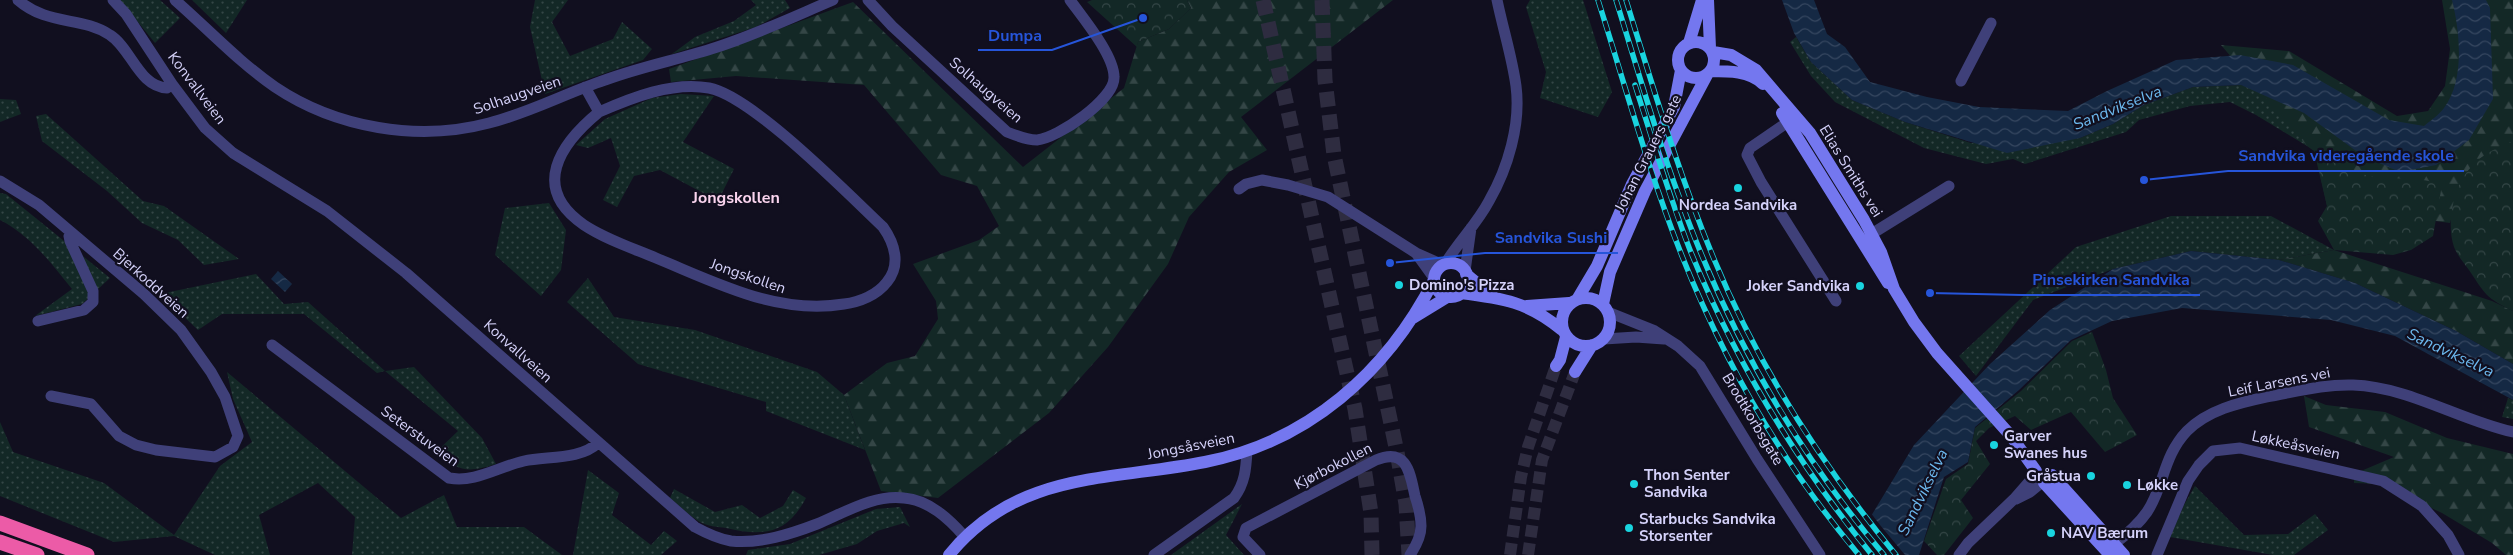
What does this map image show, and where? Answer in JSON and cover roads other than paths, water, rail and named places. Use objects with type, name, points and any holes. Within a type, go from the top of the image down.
[{"type":"highway","points":[[0,523],[87,555]]},
{"type":"highway","points":[[0,542],[37,555]]},
{"type":"main road","points":[[1702,0],[1689,43],[1679,55],[1681,70],[1692,78],[1709,73],[1715,61],[1712,50],[1708,0]]},
{"type":"main road","points":[[1689,43],[1703,43],[1712,50]]},
{"type":"main road","name":"Elias Smiths vei","points":[[1712,50],[1731,55],[1756,70],[1768,82],[1792,115],[1815,141],[1866,237]]},
{"type":"main road","name":"Johan Grauers gate","points":[[1574,301],[1597,266],[1632,184],[1674,107],[1681,70]]},
{"type":"main road","name":"Elias Smiths vei","points":[[1709,73],[1737,73],[1757,79],[1866,237],[1882,252],[1894,289],[1917,326],[1951,369],[2011,436],[2029,450],[2042,476]]},
{"type":"main road","name":"Johan Grauers gate","points":[[1605,308],[1610,272],[1645,190],[1709,73]]},
{"type":"main road","points":[[1495,298],[1454,263],[1444,264],[1437,270],[1434,279],[1438,291],[1455,295],[1495,298],[1527,306],[1595,299],[1605,308],[1610,326],[1575,372]]},
{"type":"main road","points":[[1455,295],[1466,284],[1465,272]]},
{"type":"main road","name":"Jongsåsveien","points":[[949,555],[964,536],[1010,503],[1044,490],[1084,480],[1198,463],[1247,452],[1295,430],[1349,392],[1381,360],[1413,318],[1434,279]]},
{"type":"main road","name":"Jongsåsveien","points":[[1413,318],[1455,295]]},
{"type":"main road","points":[[1556,366],[1560,360],[1564,333],[1562,316],[1574,301]]},
{"type":"main road","points":[[1527,306],[1578,345],[1598,342]]},
{"type":"main road","points":[[2042,476],[2112,550],[2124,555]]},
{"type":"street","points":[[18,0],[41,16],[96,28],[110,35],[121,44],[143,75],[153,84],[167,88],[172,84]]},
{"type":"street","name":"Konvallveien","points":[[113,0],[130,21],[172,84],[205,128],[233,153],[328,211],[406,273],[695,527],[730,541],[776,537],[817,524],[853,507],[882,500],[904,498],[922,503],[940,512],[964,536]]},
{"type":"street","name":"Solhaugveien","points":[[175,0],[252,70],[277,88],[324,112],[376,127],[417,131],[461,129],[514,115],[585,87],[746,37],[833,0]]},
{"type":"street","name":"Solhaugveien","points":[[868,0],[892,26],[1008,132],[1020,138],[1036,140],[1049,137],[1064,129],[1108,95],[1114,78],[1113,66],[1070,0]]},
{"type":"street","points":[[1239,189],[1246,184],[1262,180],[1288,184],[1328,197],[1416,253],[1444,264],[1489,201],[1508,158],[1513,138],[1517,109],[1516,87],[1497,0]]},
{"type":"street","points":[[1962,78],[1991,23]]},
{"type":"street","points":[[585,87],[599,112]]},
{"type":"street","name":"Jongskollen","points":[[680,88],[708,88],[724,92],[758,116],[883,227],[894,250],[893,274],[878,291],[853,303],[826,307],[785,306],[756,298],[601,234],[571,214],[560,202],[554,184],[555,168],[564,146],[579,128],[599,112],[649,93],[680,88]]},
{"type":"street","points":[[1788,122],[1750,148],[1747,155],[1836,301]]},
{"type":"street","name":"Bjerkoddveien","points":[[0,181],[39,205],[144,294],[181,330],[211,372],[224,397],[238,436],[233,448],[215,457],[156,450],[136,445],[119,436],[91,404],[50,396]]},
{"type":"street","name":"Elias Smiths vei","points":[[1866,237],[1950,186]]},
{"type":"street","points":[[1465,272],[1472,227]]},
{"type":"street","points":[[38,321],[84,310],[93,302],[93,291],[70,241],[69,236],[72,234]]},
{"type":"street","points":[[1416,253],[1434,279]]},
{"type":"street","name":"Brodtkorbsgate","points":[[1605,308],[1653,330],[1690,356],[1709,378],[1757,459],[1820,555]]},
{"type":"street","name":"Brodtkorbsgate","points":[[1598,342],[1636,337],[1664,339]]},
{"type":"street","name":"Seterstuveien","points":[[272,345],[449,478],[460,480],[477,477],[524,461],[575,454],[592,449],[598,443]]},
{"type":"street","name":"Leif Larsens vei","points":[[2112,550],[2147,512],[2171,452],[2187,432],[2205,417],[2248,401],[2335,385],[2367,386],[2408,397],[2494,428],[2513,432]]},
{"type":"street","name":"Løkkeåsveien","points":[[2157,555],[2188,481],[2199,465],[2213,451],[2234,448],[2358,473],[2384,481],[2422,506],[2448,534],[2459,555]]},
{"type":"street","points":[[1154,555],[1234,498],[1242,488],[1246,473],[1247,452]]},
{"type":"street","name":"Kjørbokollen","points":[[1260,555],[1243,537],[1246,528],[1376,460],[1392,457],[1400,458],[1409,468],[1419,512],[1421,527],[1418,542],[1410,555]]},
{"type":"street","points":[[1960,555],[1982,529],[2042,476]]},
{"type":"water","name":"Sandvikselva","points":[[1782,0],[1814,0],[1827,34],[1845,47],[1870,82],[1927,97],[1979,107],[2068,111],[2176,60],[2240,55],[2293,65],[2389,120],[2424,126],[2444,108],[2451,97],[2455,84],[2458,70],[2459,41],[2452,0],[2486,0],[2490,8],[2493,99],[2469,140],[2436,165],[2400,172],[2363,156],[2304,113],[2241,85],[2193,87],[2144,105],[2113,124],[2080,138],[2007,153],[1905,122],[1852,100],[1811,62],[1794,33]]},
{"type":"water","name":"Sandvikselva","points":[[2191,251],[2279,260],[2355,283],[2456,331],[2513,364],[2513,400],[2395,336],[2331,320],[2182,308],[2112,321],[2071,340],[2019,390],[1975,427],[1968,462],[1944,477],[1919,555],[1859,555],[1862,531],[1914,445],[1990,364],[2050,310],[2113,269]]},
{"type":"water","points":[[278,271],[292,284],[285,292],[271,279]]},
{"type":"tunnel","points":[[1263,0],[1355,409],[1371,513],[1372,555]]},
{"type":"tunnel","points":[[1322,0],[1325,80],[1334,155],[1397,452],[1406,504],[1409,555]]},
{"type":"tunnel","points":[[1510,555],[1521,477],[1528,447],[1556,366]]},
{"type":"tunnel","points":[[1528,555],[1542,460],[1575,372]]},
{"type":"railway","points":[[1598,0],[1670,225],[1717,336],[1737,375],[1781,450],[1859,555]]},
{"type":"railway","points":[[1616,0],[1669,168],[1707,268],[1727,312],[1773,398],[1798,439],[1825,479],[1884,555]]},
{"type":"railway","points":[[1626,0],[1678,163],[1701,227],[1731,299],[1771,376],[1817,450],[1896,555]]},
{"type":"railway","points":[[1635,85],[1682,230],[1727,332],[1770,410],[1793,447],[1844,520],[1872,555]]},
{"type":"place","name":"Dumpa","points":[[1143,18]]},
{"type":"place","name":"Sandvika videregående skole","points":[[2144,180]]},
{"type":"place","name":"Nordea Sandvika","points":[[1738,188]]},
{"type":"place","name":"Sandvika Sushi","points":[[1390,263]]},
{"type":"place","name":"Domino's Pizza","points":[[1399,285]]},
{"type":"place","name":"Joker Sandvika","points":[[1860,286]]},
{"type":"place","name":"Pinsekirken Sandvika","points":[[1930,293]]},
{"type":"place","name":"Garver Swanes hus","points":[[1994,445]]},
{"type":"place","name":"Gråstua","points":[[2091,476]]},
{"type":"place","name":"Thon Senter Sandvika","points":[[1634,484]]},
{"type":"place","name":"Løkke","points":[[2127,485]]},
{"type":"place","name":"Starbucks Sandvika Storsenter","points":[[1629,528]]},
{"type":"place","name":"NAV Bærum","points":[[2051,533]]},
{"type":"district","name":"Jongskollen","points":[[736,197]]}]
